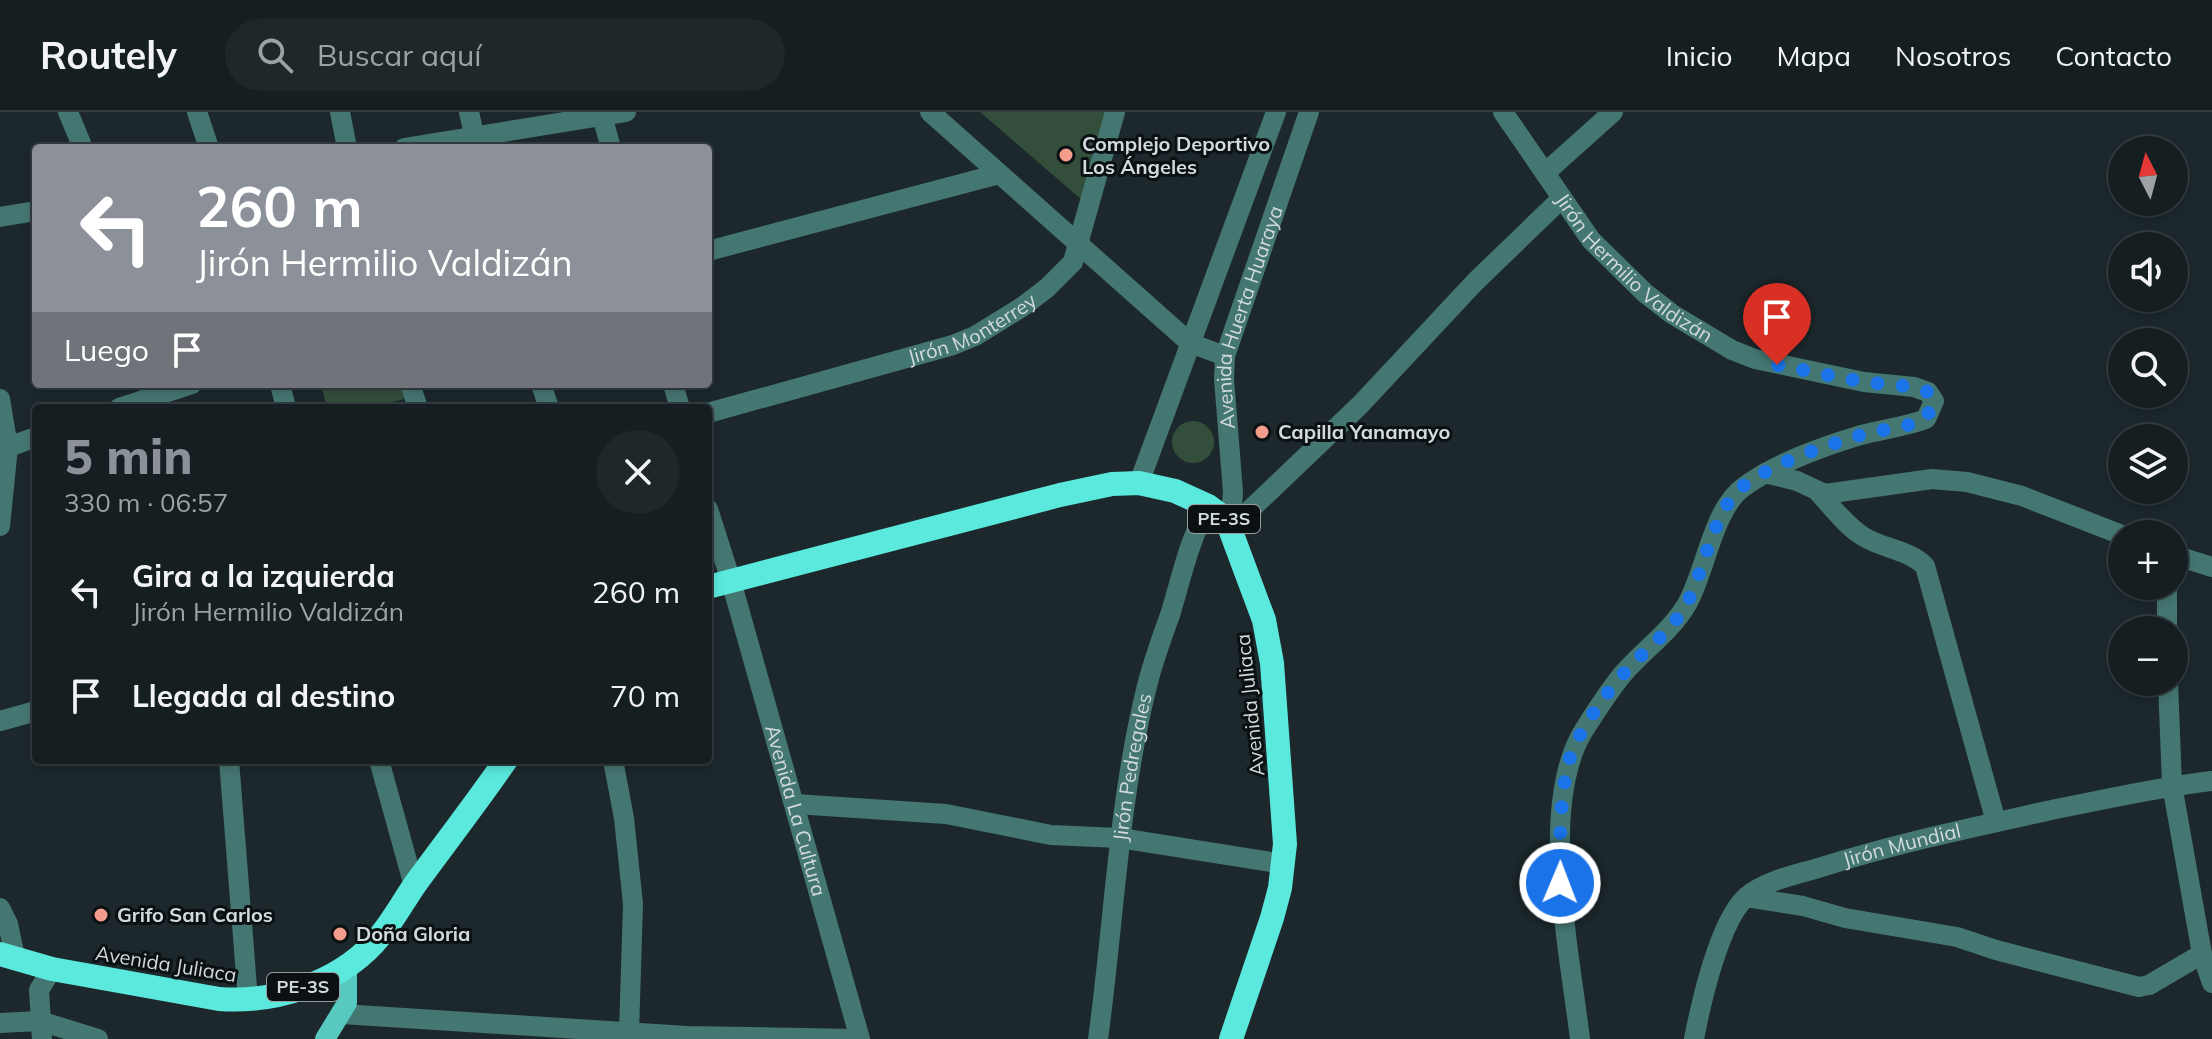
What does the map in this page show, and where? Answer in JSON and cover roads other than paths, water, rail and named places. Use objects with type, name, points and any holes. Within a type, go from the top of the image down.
[{"type":"highway","name":"Avenida Juliaca","points":[[720,584],[1086,488],[1139,483],[1175,491],[1208,506],[1223,517],[1257,598],[1269,640],[1284,805],[1284,864],[1262,954],[1231,1039]]},
{"type":"highway","name":"Avenida Juliaca","points":[[8,955],[52,969],[192,995],[248,1000],[285,994],[347,968],[374,944],[503,764]]},
{"type":"main road","points":[[325,1039],[342,1014],[349,992],[347,968]]},
{"type":"street","points":[[68,112],[81,144]]},
{"type":"street","points":[[197,112],[208,144]]},
{"type":"street","points":[[340,112],[346,144]]},
{"type":"street","points":[[469,112],[475,142]]},
{"type":"street","points":[[451,144],[626,112]]},
{"type":"street","points":[[930,112],[1190,343],[1225,356]]},
{"type":"street","name":"Jirón Monterrey","points":[[712,412],[935,351],[975,336],[1022,307],[1073,262],[1115,112]]},
{"type":"street","name":"Avenida Huerta Huaraya","points":[[1139,483],[1276,112]]},
{"type":"street","name":"Avenida Huerta Huaraya","points":[[1230,529],[1233,492],[1225,356],[1309,112]]},
{"type":"street","name":"Jirón Hermilio Valdizán","points":[[1503,112],[1591,240],[1645,293],[1702,334],[1732,350],[1777,365],[1864,382],[1914,387],[1928,392],[1934,401],[1926,419],[1849,439],[1765,473],[1741,488],[1727,508],[1688,602],[1670,629],[1623,674],[1582,733],[1569,759],[1560,883],[1580,1039]]},
{"type":"street","points":[[1545,173],[1613,112]]},
{"type":"street","points":[[602,114],[610,144]]},
{"type":"street","points":[[712,250],[999,174]]},
{"type":"street","points":[[1230,529],[1351,414],[1475,282],[1561,199]]},
{"type":"street","points":[[0,217],[32,212]]},
{"type":"street","points":[[0,399],[4,449],[0,526]]},
{"type":"street","points":[[143,404],[172,399]]},
{"type":"street","points":[[4,449],[32,438]]},
{"type":"street","points":[[1765,473],[1797,481],[1819,493],[1859,535],[1884,548],[1917,558],[1925,566],[1996,822]]},
{"type":"street","points":[[1819,493],[1932,479],[1967,482],[2022,496],[2108,530]]},
{"type":"street","name":"Jirón Pedregales","points":[[1098,1039],[1120,838],[1139,719],[1151,667],[1191,541],[1208,506]]},
{"type":"street","name":"Avenida La Cultura","points":[[714,554],[720,584],[795,804],[858,1039]]},
{"type":"street","points":[[2188,559],[2212,567]]},
{"type":"street","points":[[2169,696],[2172,785],[2202,954],[2212,983]]},
{"type":"street","points":[[0,721],[32,712]]},
{"type":"street","points":[[229,764],[248,1000]]},
{"type":"street","points":[[380,764],[414,886]]},
{"type":"street","points":[[614,764],[624,818],[633,904],[629,1033]]},
{"type":"street","name":"Jirón Mundial","points":[[1746,897],[1769,884],[1876,850],[2172,785],[2212,781]]},
{"type":"street","points":[[795,804],[946,814],[1051,835],[1120,838],[1284,864]]},
{"type":"street","points":[[1694,1039],[1702,1000],[1720,945],[1734,914],[1746,897],[1957,937],[2139,987],[2149,985],[2202,954]]},
{"type":"street","points":[[0,908],[8,924],[8,955]]},
{"type":"street","points":[[41,1030],[39,990],[52,969]]},
{"type":"street","points":[[342,1014],[687,1038],[858,1039]]},
{"type":"street","points":[[0,1023],[98,1039]]},
{"type":"place","name":"Complejo Deportivo Los Ángeles","points":[[1066,155]]},
{"type":"place","name":"Capilla Yanamayo","points":[[1262,432]]},
{"type":"place","name":"Grifo San Carlos","points":[[101,915]]},
{"type":"place","name":"Doña Gloria","points":[[340,934]]}]
